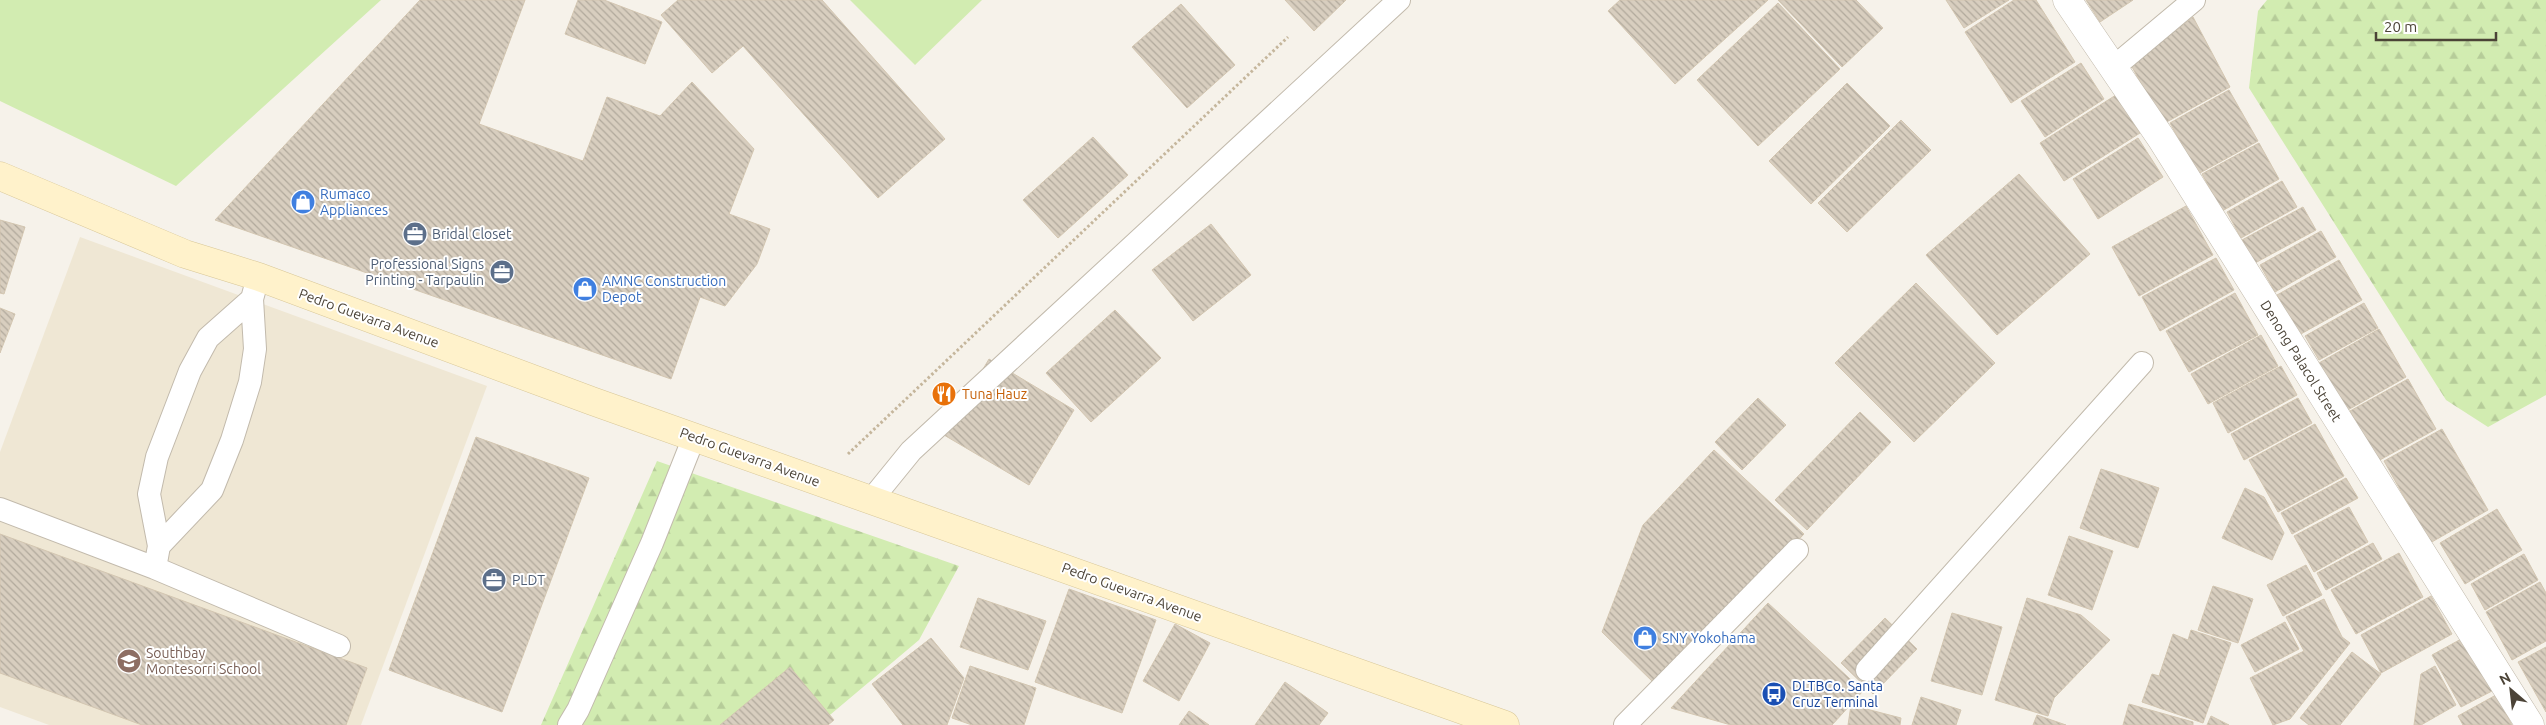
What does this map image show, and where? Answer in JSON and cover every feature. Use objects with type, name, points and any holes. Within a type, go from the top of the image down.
[{"type":"main road","name":"Pedro Guevarra Avenue","points":[[0,176],[186,254],[255,288],[872,499],[1505,725]]},
{"type":"street","name":"Denong Palacol Street","points":[[2067,0],[2161,138],[2530,725]]},
{"type":"lane","points":[[872,499],[911,451],[1399,0]]},
{"type":"lane","points":[[2114,67],[2194,0]]},
{"type":"lane","points":[[157,557],[212,490],[232,440],[250,382],[255,348],[255,288]]},
{"type":"lane","points":[[157,557],[149,494],[157,457],[190,371],[208,338],[255,288]]},
{"type":"lane","points":[[1867,670],[2142,363]]},
{"type":"lane","points":[[568,725],[578,710],[652,542],[694,437]]},
{"type":"lane","points":[[0,509],[157,557],[340,646]]},
{"type":"lane","points":[[1625,725],[1797,550]]},
{"type":"path","points":[[818,482],[1288,37]]},
{"type":"shaded area","points":[[80,237],[487,386],[361,725],[49,725],[0,707],[0,452]]},
{"type":"green space","points":[[0,0],[381,0],[176,186],[0,101]]},
{"type":"green space","points":[[850,0],[982,0],[915,65]]},
{"type":"green space","points":[[2267,0],[2546,0],[2546,395],[2488,427],[2446,400],[2249,88],[2258,11]]},
{"type":"green space","points":[[657,461],[959,566],[919,640],[818,725],[541,725]]},
{"type":"building","points":[[420,0],[525,0],[479,124],[583,161],[607,97],[660,116],[692,82],[754,149],[729,214],[770,229],[757,264],[725,306],[700,297],[671,379],[215,220]]},
{"type":"building","points":[[578,0],[604,0],[662,22],[645,64],[565,34]]},
{"type":"building","points":[[678,0],[822,0],[945,139],[878,198],[743,46],[712,73],[661,15]]},
{"type":"building","points":[[1285,0],[1346,0],[1314,31]]},
{"type":"building","points":[[1620,0],[1768,0],[1675,84],[1608,11]]},
{"type":"building","points":[[1778,0],[1856,0],[1883,28],[1842,67]]},
{"type":"building","points":[[1946,0],[2009,0],[1964,28]]},
{"type":"building","points":[[2014,0],[2036,0],[2075,62],[2011,103],[1965,32]]},
{"type":"building","points":[[2086,0],[2133,0],[2100,22]]},
{"type":"building","points":[[1778,3],[1840,69],[1758,146],[1697,80]]},
{"type":"building","points":[[1181,4],[1235,65],[1187,108],[1132,47]]},
{"type":"building","points":[[2193,17],[2230,87],[2163,124],[2131,65]]},
{"type":"building","points":[[2081,63],[2104,99],[2045,137],[2021,101]]},
{"type":"building","points":[[1847,83],[1890,126],[1811,204],[1769,161]]},
{"type":"building","points":[[2229,90],[2258,141],[2198,174],[2170,123]]},
{"type":"building","points":[[2116,95],[2140,133],[2064,181],[2040,143]]},
{"type":"building","points":[[1901,120],[1931,150],[1847,232],[1818,203]]},
{"type":"building","points":[[1093,137],[1128,175],[1058,238],[1023,200]]},
{"type":"building","points":[[2138,138],[2163,177],[2098,219],[2073,179]]},
{"type":"building","points":[[2259,143],[2279,179],[2222,211],[2202,174]]},
{"type":"building","points":[[2019,174],[2090,254],[1997,335],[1926,255]]},
{"type":"building","points":[[2282,181],[2297,207],[2241,238],[2227,212]]},
{"type":"building","points":[[2186,206],[2213,255],[2139,296],[2112,247]]},
{"type":"building","points":[[2303,207],[2316,230],[2255,263],[2242,240]]},
{"type":"building","points":[[0,220],[25,227],[4,294],[0,293]]},
{"type":"building","points":[[1211,224],[1251,275],[1193,321],[1152,270]]},
{"type":"building","points":[[2321,231],[2336,257],[2275,292],[2260,265]]},
{"type":"building","points":[[2216,258],[2234,290],[2160,331],[2142,297]]},
{"type":"building","points":[[2339,260],[2362,300],[2299,335],[2277,295]]},
{"type":"building","points":[[1916,283],[1995,363],[1914,442],[1835,363]]},
{"type":"building","points":[[2235,293],[2258,335],[2189,372],[2166,331]]},
{"type":"building","points":[[2364,303],[2378,328],[2319,360],[2305,336]]},
{"type":"building","points":[[0,308],[15,314],[0,353]]},
{"type":"building","points":[[1115,310],[1161,358],[1091,422],[1046,373]]},
{"type":"building","points":[[2379,329],[2406,377],[2346,411],[2319,363]]},
{"type":"building","points":[[2261,335],[2278,366],[2208,404],[2191,374]]},
{"type":"building","points":[[989,359],[1074,410],[1029,485],[944,435]]},
{"type":"building","points":[[2281,366],[2297,395],[2228,433],[2213,403]]},
{"type":"building","points":[[2408,379],[2436,429],[2378,461],[2350,411]]},
{"type":"building","points":[[1758,398],[1786,425],[1742,470],[1715,442]]},
{"type":"building","points":[[2298,398],[2312,423],[2244,460],[2231,434]]},
{"type":"building","points":[[1860,412],[1891,442],[1807,530],[1775,500]]},
{"type":"building","points":[[2315,424],[2344,476],[2278,512],[2249,460]]},
{"type":"building","points":[[2442,429],[2488,510],[2430,543],[2384,461]]},
{"type":"building","points":[[476,437],[589,478],[502,712],[389,670]]},
{"type":"building","points":[[1714,450],[1804,534],[1658,687],[1602,632],[1643,525]]},
{"type":"building","points":[[2101,469],[2159,488],[2138,548],[2080,528]]},
{"type":"building","points":[[2346,478],[2358,498],[2292,534],[2281,513]]},
{"type":"building","points":[[2245,488],[2264,497],[2284,533],[2272,560],[2222,538]]},
{"type":"building","points":[[2349,507],[2368,542],[2314,572],[2294,536]]},
{"type":"building","points":[[2497,509],[2522,550],[2465,584],[2440,543]]},
{"type":"building","points":[[0,534],[367,668],[346,725],[142,725],[0,673]]},
{"type":"building","points":[[2069,536],[2113,551],[2092,610],[2048,595]]},
{"type":"building","points":[[2373,543],[2382,559],[2326,590],[2317,573]]},
{"type":"building","points":[[2399,553],[2423,597],[2356,634],[2331,590]]},
{"type":"building","points":[[2524,554],[2538,580],[2485,610],[2471,584]]},
{"type":"building","points":[[2306,565],[2322,595],[2283,616],[2267,585]]},
{"type":"building","points":[[2540,582],[2546,593],[2546,641],[2512,660],[2486,612]]},
{"type":"building","points":[[2213,586],[2253,599],[2238,643],[2198,630]]},
{"type":"building","points":[[1069,589],[1156,620],[1122,713],[1035,682]]},
{"type":"building","points":[[2431,596],[2452,634],[2381,673],[2361,635]]},
{"type":"building","points":[[978,598],[1046,621],[1028,670],[960,647]]},
{"type":"building","points":[[2027,598],[2081,615],[2110,640],[2054,698],[2048,716],[1995,700]]},
{"type":"building","points":[[2324,599],[2342,637],[2350,643],[2290,719],[2273,725],[2250,678],[2304,651],[2286,617]]},
{"type":"building","points":[[1768,603],[1863,691],[1832,725],[1731,725],[1671,708]]},
{"type":"building","points":[[1952,613],[2002,627],[1982,695],[1931,681]]},
{"type":"building","points":[[1885,618],[1917,649],[1873,694],[1841,663]]},
{"type":"building","points":[[2285,622],[2299,649],[2255,672],[2241,645]]},
{"type":"building","points":[[1175,624],[1210,643],[1179,701],[1143,681]]},
{"type":"building","points":[[2191,630],[2231,643],[2203,723],[2142,702],[2152,674],[2159,676],[2173,634],[2188,640]]},
{"type":"building","points":[[931,638],[964,678],[947,725],[903,725],[872,684]]},
{"type":"building","points":[[2463,638],[2492,691],[2461,707],[2432,655]]},
{"type":"building","points":[[2546,647],[2546,712],[2518,662]]},
{"type":"building","points":[[2352,652],[2381,674],[2340,725],[2309,725],[2300,718]]},
{"type":"building","points":[[970,666],[1036,688],[1024,725],[972,725],[952,718]]},
{"type":"building","points":[[2435,666],[2456,705],[2421,725],[2414,725],[2421,674]]},
{"type":"building","points":[[790,667],[834,720],[828,725],[720,725]]},
{"type":"building","points":[[1285,682],[1328,713],[1319,725],[1255,725]]},
{"type":"building","points":[[2496,695],[2512,725],[2463,725],[2458,716]]},
{"type":"building","points":[[1921,697],[1961,710],[1956,725],[1912,725]]},
{"type":"building","points":[[2129,704],[2193,722],[2193,725],[2123,725]]},
{"type":"building","points":[[1851,705],[1901,718],[1900,725],[1848,725]]},
{"type":"building","points":[[1189,711],[1209,725],[1179,725]]},
{"type":"building","points":[[2037,715],[2066,725],[2033,725]]},
{"type":"building","points":[[2211,716],[2229,725],[2207,725]]},
{"type":"place","name":"Rumaco Appliances","points":[[303,202]]},
{"type":"place","name":"Bridal Closet","points":[[415,234]]},
{"type":"place","name":"Professional Signs Printing - Tarpaulin","points":[[502,272]]},
{"type":"place","name":"AMNC Construction Depot","points":[[585,289]]},
{"type":"place","name":"Tuna Hauz","points":[[944,394]]},
{"type":"place","name":"PLDT","points":[[494,580]]},
{"type":"place","name":"SNY Yokohama","points":[[1645,638]]},
{"type":"place","name":"Southbay Montesorri School","points":[[129,661]]},
{"type":"place","name":"DLTBCo. Santa Cruz Terminal","points":[[1774,694]]}]
